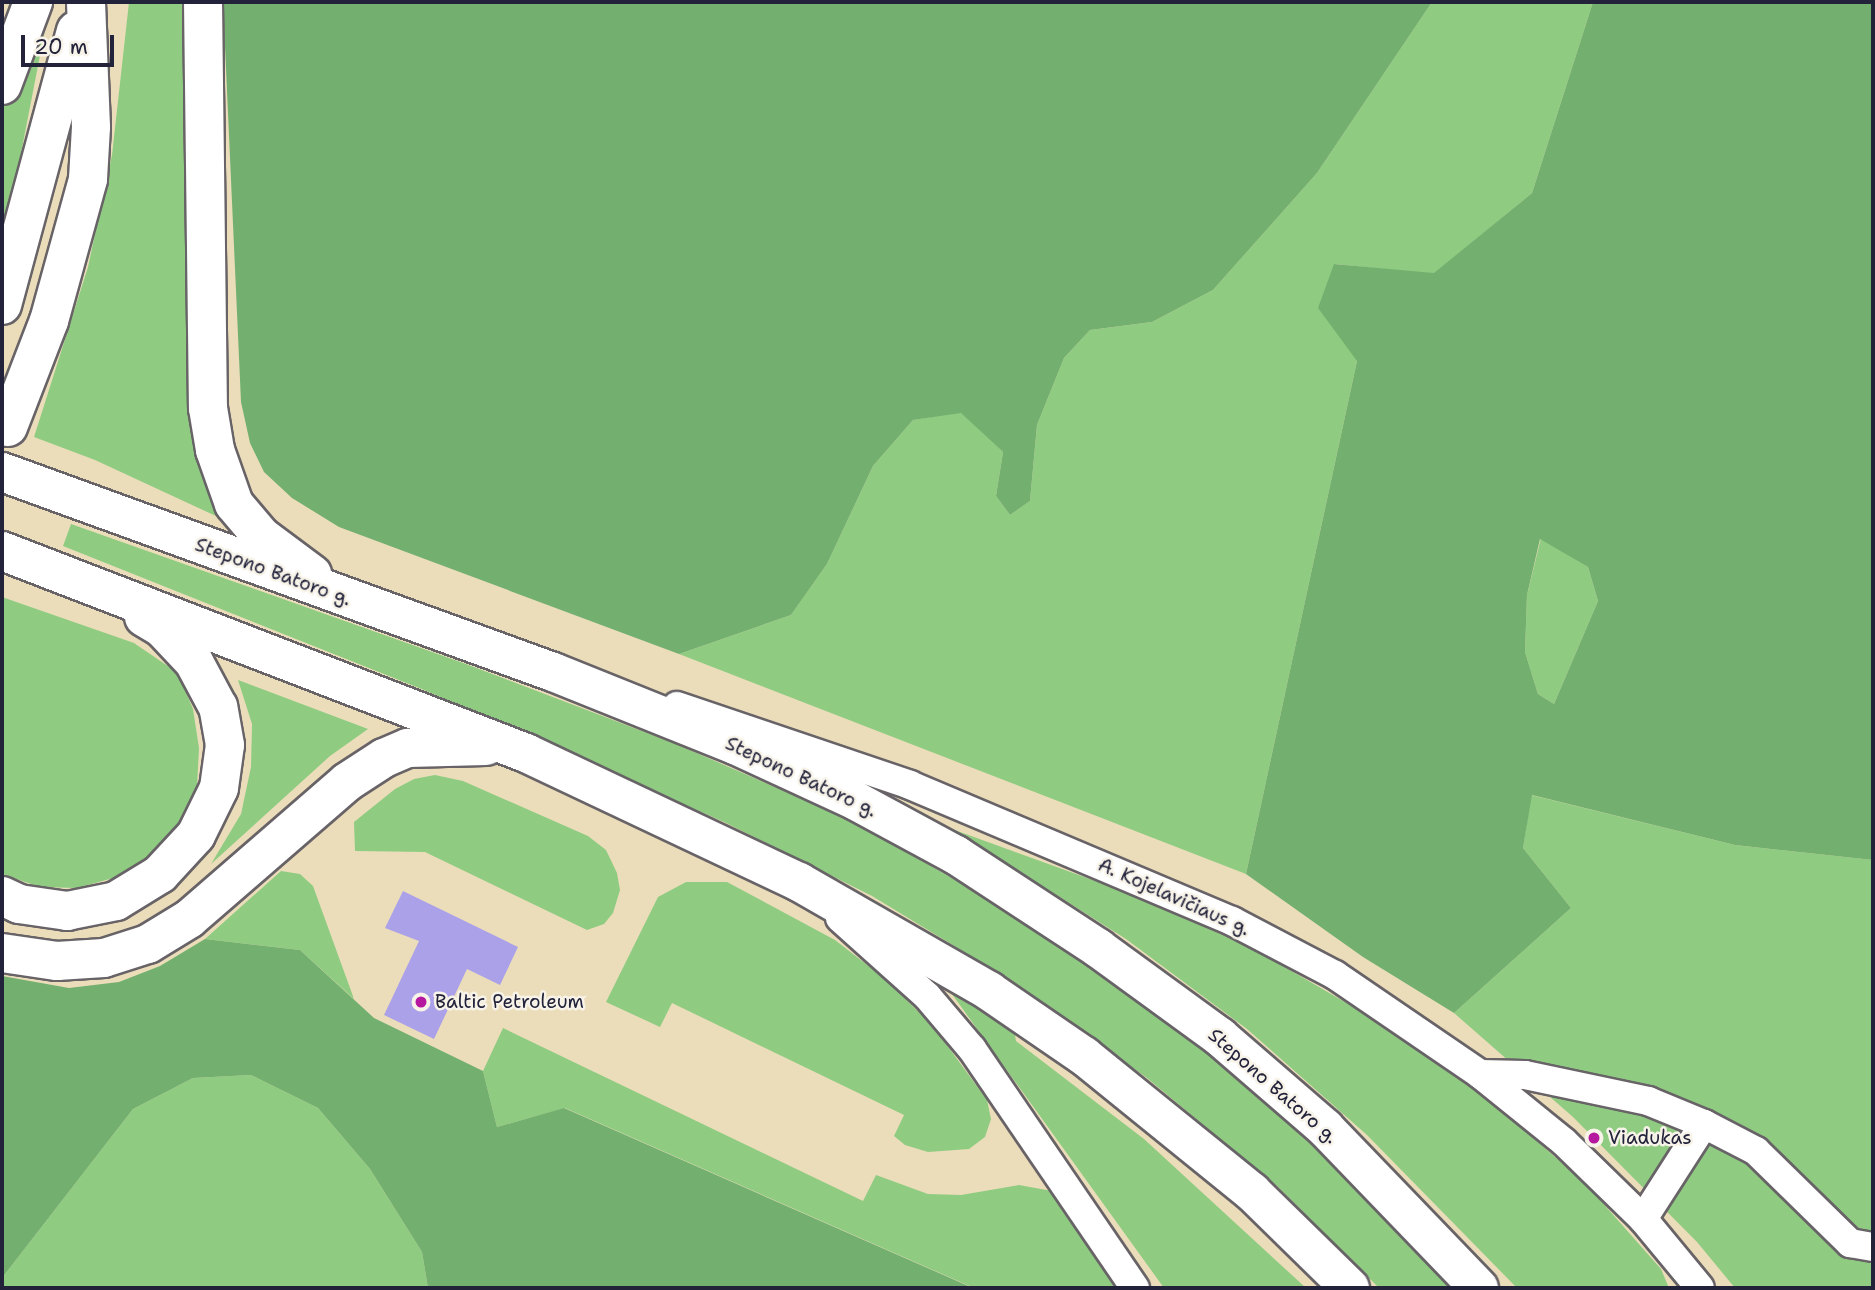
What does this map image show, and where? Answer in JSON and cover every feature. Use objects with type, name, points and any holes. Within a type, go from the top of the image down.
[{"type":"main road","points":[[2,85],[33,2]]},
{"type":"main road","points":[[2,305],[85,2]]},
{"type":"main road","points":[[8,427],[49,321],[88,178],[91,127],[85,2]]},
{"type":"main road","points":[[202,2],[208,408],[215,450],[234,503],[261,536],[347,600]]},
{"type":"main road","name":"Stepono Batoro g.","points":[[2,472],[347,600],[552,672],[735,745],[856,801],[956,855],[1098,948],[1220,1037],[1325,1128],[1479,1288]]},
{"type":"main road","points":[[2,551],[526,753],[799,881],[989,991],[1084,1056],[1252,1192],[1350,1288]]},
{"type":"main road","points":[[2,896],[19,904],[66,911],[116,901],[160,874],[196,835],[219,788],[225,746],[218,707],[194,662],[162,628],[97,588]]},
{"type":"main road","points":[[2,953],[57,961],[104,958],[148,944],[190,919],[347,782],[408,748],[473,744],[526,753]]},
{"type":"street","name":"A. Kojelavičiaus g.","points":[[552,672],[724,719],[910,785],[1124,873],[1232,921],[1335,975],[1480,1073],[1564,1142],[1643,1219],[1700,1288]]},
{"type":"street","points":[[799,881],[927,996],[972,1049],[1135,1288]]},
{"type":"street","points":[[1480,1073],[1525,1075],[1648,1101],[1704,1124],[1756,1151],[1850,1243],[1873,1247]]},
{"type":"street","points":[[1643,1219],[1704,1124]]},
{"type":"green space","points":[[129,2],[190,2],[231,523],[95,460],[34,437],[88,267],[112,155]]},
{"type":"green space","points":[[223,2],[1432,2],[1317,173],[1213,290],[1152,322],[1090,330],[1064,358],[1037,425],[1030,501],[1010,515],[996,496],[1003,452],[961,413],[913,420],[873,466],[827,564],[791,615],[679,654],[339,527],[292,498],[264,472],[250,443],[241,402]]},
{"type":"green space","points":[[1432,2],[1593,2],[1532,193],[1434,274],[1335,264],[1357,361],[1246,874],[679,654],[791,615],[827,564],[873,466],[913,420],[961,412],[1003,452],[996,496],[1010,515],[1030,501],[1037,425],[1064,358],[1090,330],[1152,322],[1213,290],[1317,173]]},
{"type":"green space","points":[[1593,2],[1873,2],[1873,860],[1735,845],[1532,795],[1523,848],[1571,908],[1454,1013],[1363,957],[1246,874],[1357,361],[1318,308],[1334,264],[1434,273],[1532,193]],"holes":[[[1540,539],[1588,567],[1598,601],[1554,704],[1538,694],[1525,652],[1527,595]]]},
{"type":"green space","points":[[49,9],[17,174],[2,225],[2,111]]},
{"type":"green space","points":[[71,524],[466,664],[676,744],[848,819],[996,903],[1127,991],[1248,1084],[1355,1182],[1455,1288],[1379,1288],[1278,1187],[1147,1078],[1007,978],[872,896],[724,822],[424,690],[63,546]]},
{"type":"green space","points":[[1541,538],[1588,567],[1598,601],[1554,704],[1538,694],[1525,652],[1527,595]]},
{"type":"green space","points":[[2,597],[134,643],[178,673],[193,709],[199,748],[197,787],[183,817],[152,855],[117,877],[77,888],[40,887],[2,874]]},
{"type":"green space","points":[[238,680],[368,729],[330,756],[211,864],[241,814],[251,767],[252,724]]},
{"type":"green space","points":[[435,775],[463,781],[588,836],[606,850],[617,873],[620,890],[613,913],[604,924],[587,930],[425,852],[355,851],[354,822],[395,789],[414,779]]},
{"type":"green space","points":[[1531,795],[1735,845],[1873,860],[1873,1288],[1735,1288],[1697,1242],[1573,1117],[1454,1013],[1571,908],[1523,848]]},
{"type":"green space","points":[[952,829],[1145,899],[1259,952],[1393,1030],[1494,1104],[1585,1183],[1661,1269],[1669,1288],[1517,1288],[1367,1135],[1247,1029],[1126,939]]},
{"type":"green space","points":[[281,871],[300,874],[313,886],[354,999],[300,950],[205,939]]},
{"type":"green space","points":[[686,882],[727,882],[835,940],[884,978],[933,1026],[987,1100],[991,1119],[985,1137],[969,1149],[928,1152],[905,1145],[894,1136],[904,1115],[672,1003],[660,1027],[606,1002],[658,897]]},
{"type":"green space","points":[[205,939],[300,950],[374,1018],[483,1071],[497,1127],[564,1108],[973,1288],[428,1288],[422,1252],[370,1169],[318,1108],[251,1075],[193,1078],[133,1109],[2,1278],[2,976],[69,988],[119,982],[160,966]]},
{"type":"green space","points":[[949,990],[1014,1030],[1016,1041],[1144,1139],[1306,1288],[1164,1288]]},
{"type":"green space","points":[[503,1028],[863,1201],[876,1175],[928,1194],[961,1195],[1019,1185],[1052,1191],[1115,1288],[974,1288],[565,1108],[497,1127],[483,1071]]},
{"type":"green space","points":[[251,1075],[318,1108],[370,1169],[422,1252],[428,1288],[2,1288],[2,1278],[133,1109],[193,1078]]},
{"type":"building","points":[[403,891],[518,947],[500,985],[467,969],[434,1039],[384,1015],[419,941],[385,928]]},
{"type":"place","name":"Baltic Petroleum","points":[[421,1002]]},
{"type":"place","name":"Viadukas","points":[[1594,1138]]}]
